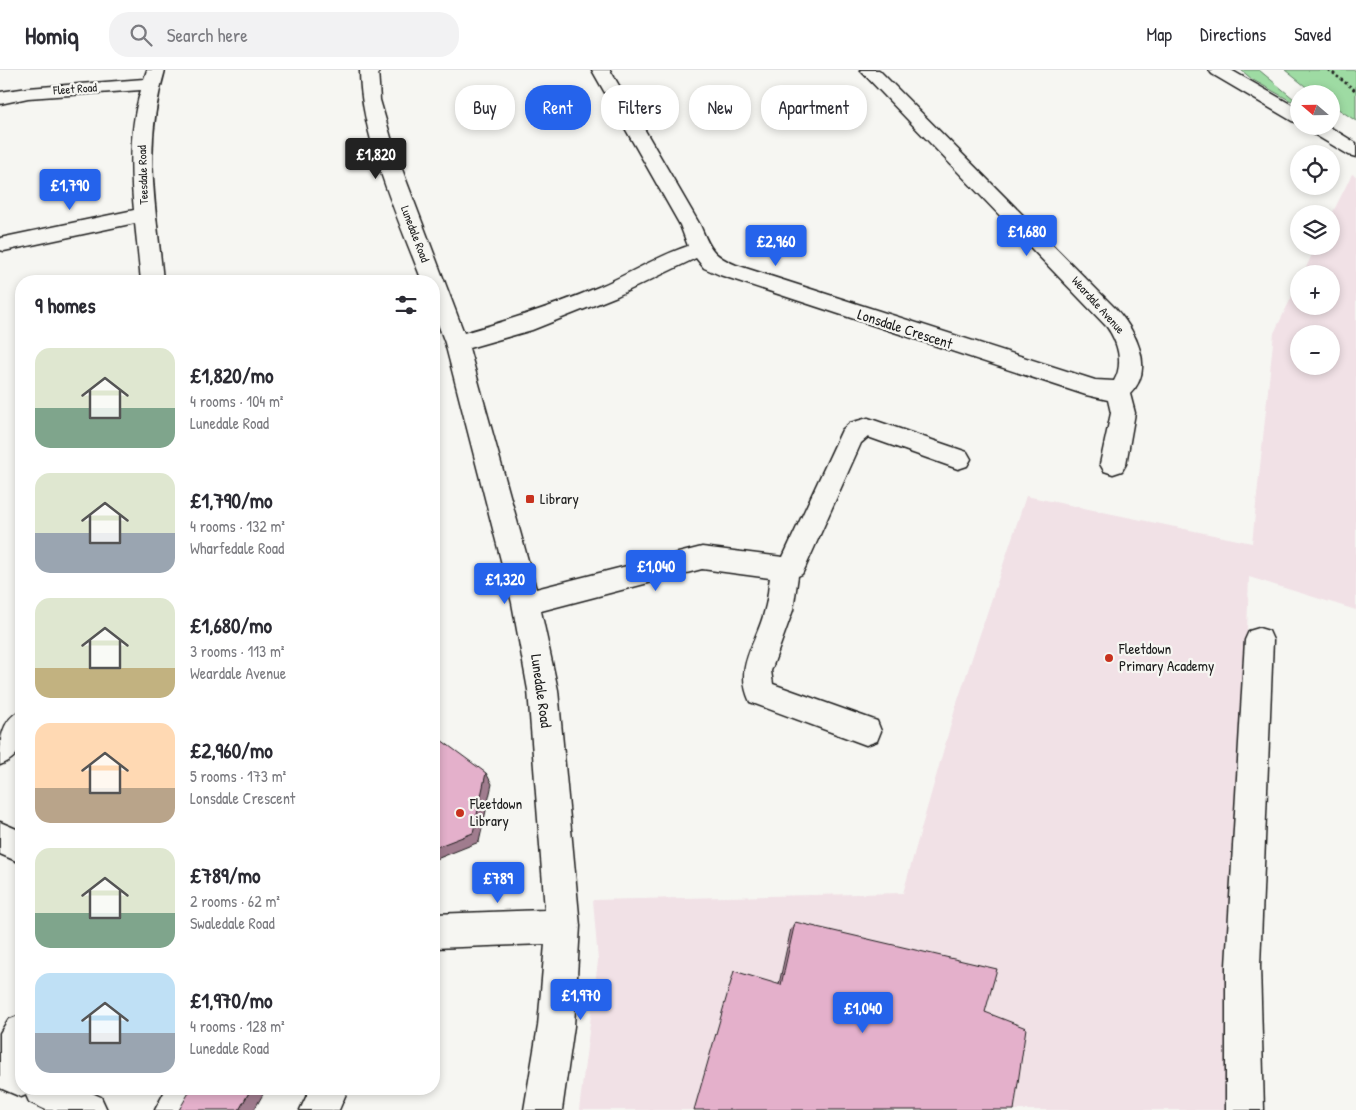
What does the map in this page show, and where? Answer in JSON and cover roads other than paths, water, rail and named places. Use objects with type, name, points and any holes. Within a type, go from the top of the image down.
[{"type":"street","name":"Lunedale Road","points":[[369,70],[368,81],[375,119],[391,170],[430,275]]},
{"type":"street","name":"Lonsdale Crescent","points":[[601,70],[690,225],[700,249],[708,259],[718,266],[773,286],[1094,389],[1103,391],[1117,390]]},
{"type":"street","name":"Weardale Avenue","points":[[869,70],[1117,323],[1127,340],[1130,356],[1127,381],[1124,386],[1117,390]]},
{"type":"street","points":[[1218,70],[1290,112]]},
{"type":"street","points":[[1234,70],[1254,90]]},
{"type":"street","name":"Fleet Road","points":[[0,98],[154,77]]},
{"type":"street","name":"Teesdale Road","points":[[151,275],[144,214],[142,143],[145,111],[154,77]]},
{"type":"street","points":[[1329,135],[1356,151]]},
{"type":"street","points":[[4,244],[144,214]]},
{"type":"street","points":[[456,343],[524,324],[609,291],[675,258],[700,249]]},
{"type":"street","name":"Lunedale Road","points":[[440,301],[456,343],[526,603],[543,690],[564,926],[556,1026],[543,1110]]},
{"type":"street","points":[[1113,464],[1123,413],[1117,390]]},
{"type":"street","points":[[526,603],[702,558],[785,569],[792,566],[838,462],[851,437],[859,430],[868,427],[958,459]]},
{"type":"street","points":[[785,569],[779,610],[757,671],[760,693],[866,731]]},
{"type":"street","points":[[1245,1110],[1243,966],[1259,640]]},
{"type":"street","points":[[0,751],[15,732]]},
{"type":"street","points":[[0,838],[15,844]]},
{"type":"street","points":[[440,930],[564,926]]},
{"type":"street","points":[[0,1064],[15,1042]]},
{"type":"street","points":[[0,1070],[15,1076]]},
{"type":"street","points":[[55,1095],[88,1110]]},
{"type":"street","points":[[174,1110],[183,1095]]},
{"type":"street","points":[[319,1110],[327,1095]]},
{"type":"place","name":"Library","points":[[530,499]]},
{"type":"place","name":"Fleetdown Primary Academy","points":[[1109,658]]},
{"type":"place","name":"Fleetdown Library","points":[[460,813]]}]
